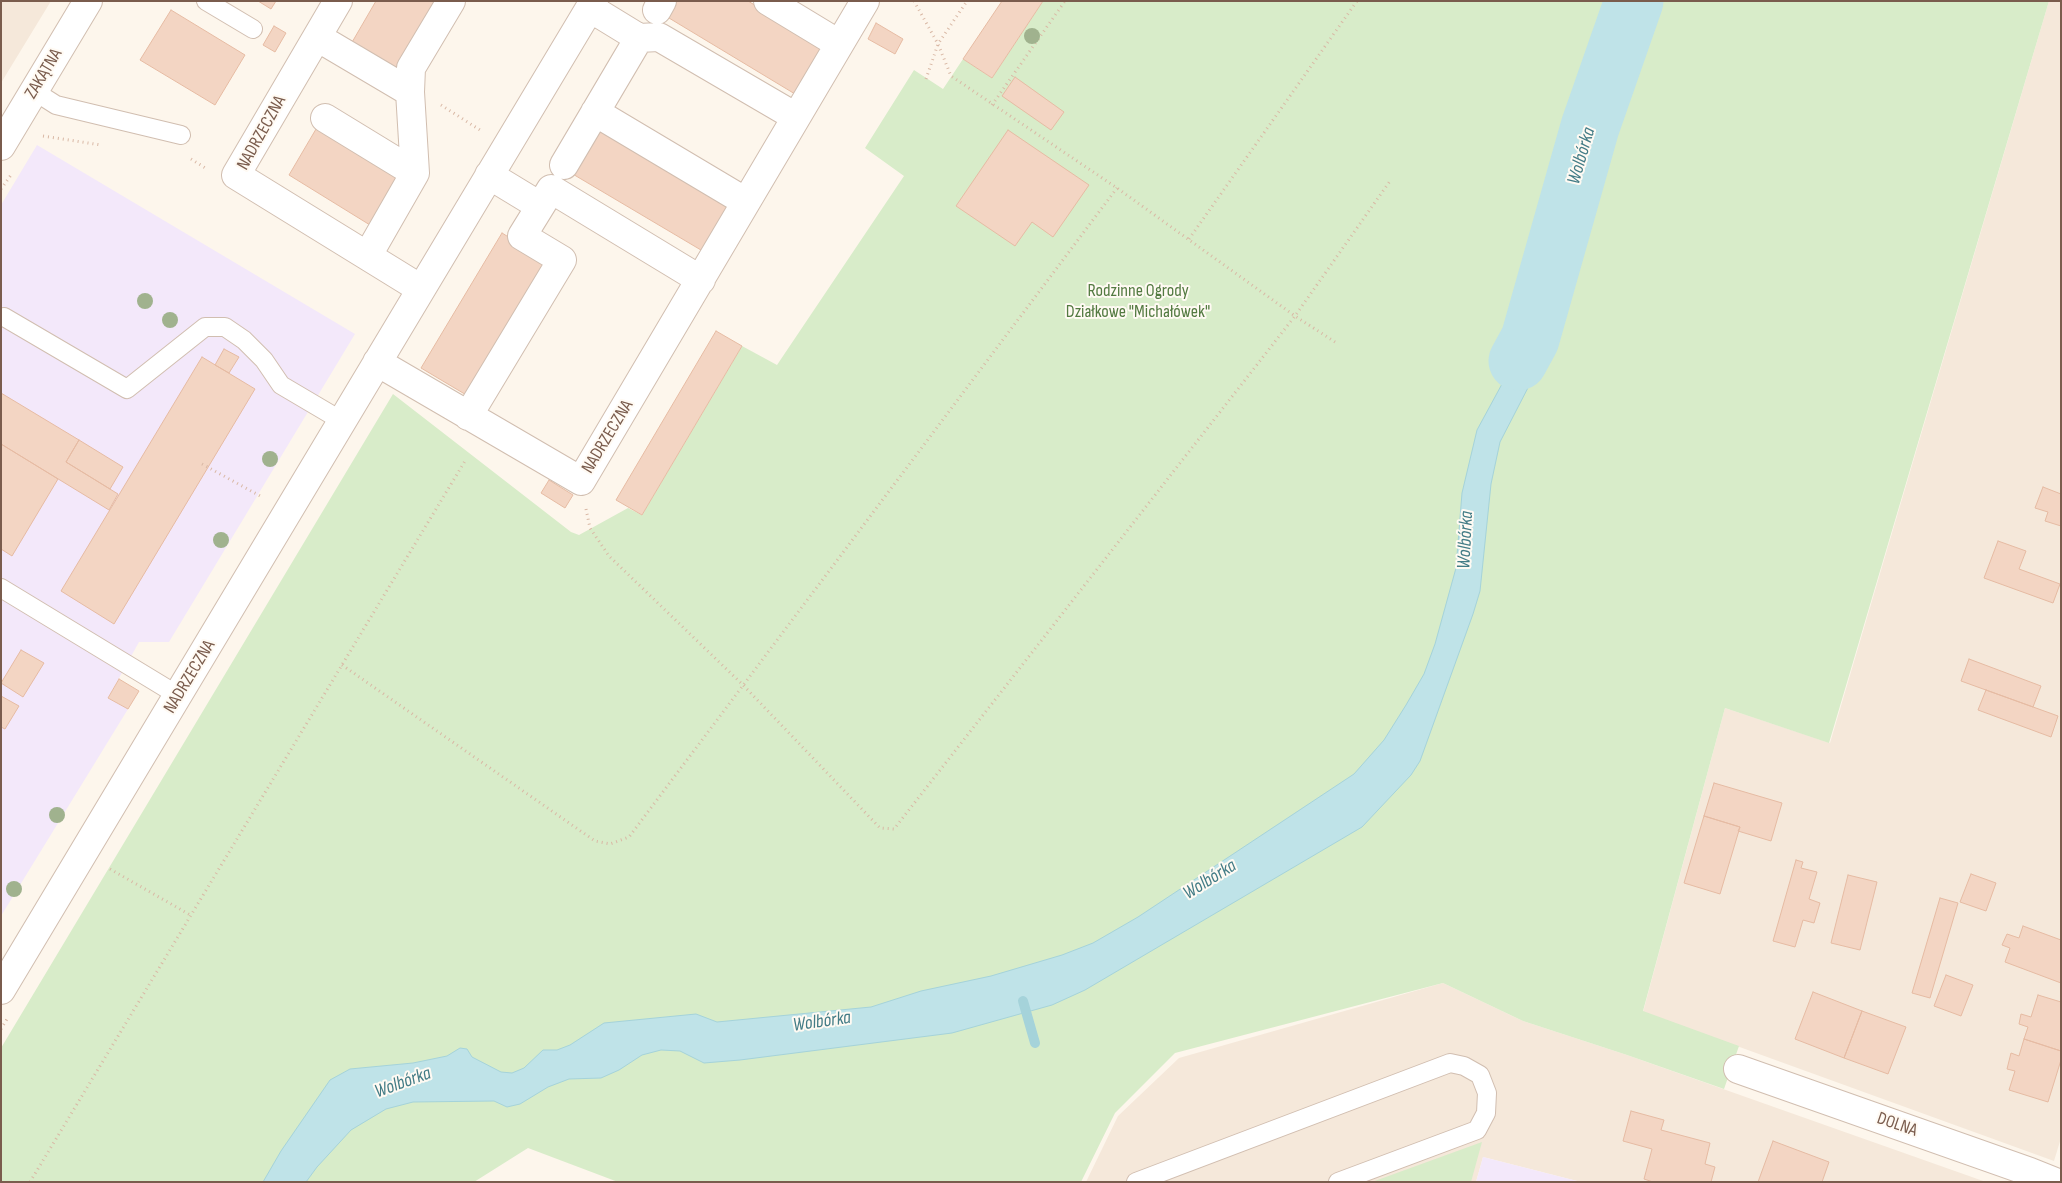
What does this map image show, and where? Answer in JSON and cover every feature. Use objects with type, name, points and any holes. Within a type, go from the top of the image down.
[{"type":"street","name":"ZAKĄTNA","points":[[1,146],[88,1]]},
{"type":"street","name":"NADRZECZNA","points":[[338,1],[236,175],[421,289]]},
{"type":"street","points":[[368,255],[415,173],[410,92],[411,68],[451,1]]},
{"type":"street","points":[[768,1],[839,44]]},
{"type":"street","name":"NADRZECZNA","points":[[378,362],[581,481],[865,1]]},
{"type":"street","name":"NADRZECZNA","points":[[1,990],[592,5],[639,38],[659,37],[796,117]]},
{"type":"street","points":[[317,37],[410,92]]},
{"type":"street","points":[[564,165],[639,38]]},
{"type":"street","points":[[595,112],[746,202]]},
{"type":"street","points":[[325,118],[415,173]]},
{"type":"street","points":[[489,175],[540,206]]},
{"type":"street","points":[[468,416],[562,260],[522,236],[551,189],[701,280]]},
{"type":"street","name":"DOLNA","points":[[1738,1069],[2055,1182]]},
{"type":"lane","points":[[206,1],[253,29]]},
{"type":"lane","points":[[34,91],[56,105],[181,135]]},
{"type":"lane","points":[[4,317],[127,389],[205,327],[225,328],[244,340],[264,360],[280,385],[342,421]]},
{"type":"lane","points":[[1,588],[179,696]]},
{"type":"lane","points":[[1136,1182],[1450,1063],[1464,1066],[1480,1075],[1487,1093],[1486,1113],[1477,1130],[1338,1182]]},
{"type":"path","points":[[914,1],[938,44],[951,76],[1117,188],[1295,316],[1335,342]]},
{"type":"path","points":[[926,79],[938,44],[967,1]]},
{"type":"path","points":[[992,105],[1065,1]]},
{"type":"path","points":[[1188,239],[1357,1]]},
{"type":"path","points":[[410,92],[419,90],[481,131]]},
{"type":"path","points":[[590,528],[609,556],[743,685],[880,828],[894,829],[1295,316],[1390,181]]},
{"type":"path","points":[[342,665],[595,841],[610,844],[629,836],[1117,188]]},
{"type":"path","points":[[30,1182],[465,461]]},
{"type":"path","points":[[202,464],[269,501]]},
{"type":"path","points":[[110,869],[192,916]]},
{"type":"shaded area","points":[[1,1],[51,1],[1,83]]},
{"type":"shaded area","points":[[2049,1],[2061,1],[2061,1138],[2054,1161],[1643,1012],[1725,708],[1830,743]]},
{"type":"shaded area","points":[[37,145],[355,334],[169,642],[139,642],[108,698],[128,709],[1,916],[1,205]]},
{"type":"shaded area","points":[[1443,983],[1523,1021],[1627,1055],[1986,1182],[1581,1182],[1483,1157],[1476,1182],[1086,1182],[1118,1116],[1179,1058]]},
{"type":"shaded area","points":[[1483,1157],[1581,1182],[1476,1182]]},
{"type":"green space","name":"Rodzinne Ogrody Działkowe \"Michałówek\"","points":[[1043,1],[2049,1],[1829,743],[1725,708],[1643,1011],[1739,1046],[1724,1089],[1523,1021],[1443,983],[1175,1053],[1115,1113],[1081,1182],[618,1182],[528,1148],[474,1182],[1,1182],[1,1048],[393,394],[571,532],[579,535],[628,508],[642,515],[742,346],[777,365],[904,176],[865,148],[914,70],[943,89],[963,59],[992,78]]},
{"type":"green space","points":[[1482,1142],[1471,1182],[1372,1182]]},
{"type":"water","points":[[1608,1],[1657,1],[1597,186],[1561,313],[1549,347],[1500,442],[1491,484],[1480,591],[1473,614],[1420,761],[1411,775],[1362,827],[1085,990],[1052,1005],[952,1033],[740,1060],[704,1063],[680,1051],[661,1050],[642,1055],[619,1070],[601,1078],[569,1079],[548,1087],[520,1104],[507,1107],[494,1101],[413,1102],[386,1109],[351,1130],[306,1182],[263,1182],[281,1151],[330,1080],[350,1069],[413,1063],[447,1056],[460,1048],[467,1049],[472,1057],[501,1072],[512,1073],[524,1068],[543,1050],[557,1050],[570,1045],[604,1023],[696,1014],[717,1022],[871,1007],[921,991],[991,976],[1062,955],[1093,943],[1138,917],[1354,774],[1384,740],[1406,705],[1424,674],[1435,644],[1456,568],[1462,493],[1477,430],[1527,338],[1557,248],[1577,163],[1588,67]]},
{"type":"building","points":[[258,1],[276,1],[271,9]]},
{"type":"building","points":[[376,1],[442,1],[400,73],[351,44]]},
{"type":"building","points":[[673,1],[748,1],[828,49],[800,97],[664,15]]},
{"type":"building","points":[[1002,1],[1043,1],[992,78],[963,59]]},
{"type":"building","points":[[171,10],[245,55],[215,105],[140,60]]},
{"type":"building","points":[[876,23],[903,39],[895,54],[868,39]]},
{"type":"building","points":[[274,26],[286,33],[275,52],[263,45]]},
{"type":"building","points":[[1015,77],[1064,112],[1051,130],[1002,96]]},
{"type":"building","points":[[319,124],[401,173],[370,225],[289,175]]},
{"type":"building","points":[[600,125],[735,206],[706,253],[571,173]]},
{"type":"building","points":[[1008,130],[1089,185],[1053,237],[1032,222],[1015,246],[956,206]]},
{"type":"building","points":[[502,233],[549,262],[468,396],[421,368]]},
{"type":"building","points":[[716,331],[742,346],[642,515],[616,500]]},
{"type":"building","points":[[224,349],[239,357],[229,373],[215,365]]},
{"type":"building","points":[[202,357],[255,389],[114,624],[61,591]]},
{"type":"building","points":[[1,393],[79,440],[66,462],[118,494],[109,510],[1,444]]},
{"type":"building","points":[[79,440],[123,467],[110,489],[66,462]]},
{"type":"building","points":[[1,444],[58,479],[12,556],[1,549]]},
{"type":"building","points":[[549,480],[573,495],[565,508],[541,493]]},
{"type":"building","points":[[2043,487],[2061,494],[2061,526],[2045,521],[2048,512],[2035,508]]},
{"type":"building","points":[[1998,541],[2026,551],[2019,569],[2060,584],[2053,603],[1984,578]]},
{"type":"building","points":[[21,650],[44,663],[23,697],[1,683]]},
{"type":"building","points":[[1969,659],[2041,686],[2033,707],[1961,681]]},
{"type":"building","points":[[119,679],[139,691],[128,709],[108,698]]},
{"type":"building","points":[[1986,690],[2058,716],[2051,737],[1978,710]]},
{"type":"building","points":[[1,696],[19,706],[5,729],[1,727]]},
{"type":"building","points":[[1714,783],[1782,803],[1771,841],[1738,831],[1740,827],[1704,816]]},
{"type":"building","points":[[1704,816],[1740,827],[1720,894],[1684,883]]},
{"type":"building","points":[[1796,860],[1803,862],[1801,868],[1817,872],[1809,899],[1820,903],[1814,923],[1803,920],[1795,947],[1773,941]]},
{"type":"building","points":[[1971,874],[1996,883],[1986,911],[1960,902]]},
{"type":"building","points":[[1848,875],[1877,882],[1860,950],[1831,943]]},
{"type":"building","points":[[1940,898],[1958,903],[1930,998],[1912,993]]},
{"type":"building","points":[[2023,926],[2061,940],[2061,983],[2005,962],[2010,948],[2002,945],[2007,934],[2019,938]]},
{"type":"building","points":[[1946,975],[1973,985],[1961,1016],[1934,1006]]},
{"type":"building","points":[[1813,992],[1862,1011],[1844,1058],[1795,1039]]},
{"type":"building","points":[[2038,995],[2061,1002],[2061,1051],[2024,1039],[2028,1027],[2019,1024],[2021,1014],[2031,1017]]},
{"type":"building","points":[[1862,1011],[1906,1027],[1888,1074],[1844,1058]]},
{"type":"building","points":[[2024,1039],[2061,1051],[2061,1060],[2048,1102],[2009,1090],[2015,1071],[2007,1069],[2011,1053],[2019,1056]]},
{"type":"building","points":[[1631,1111],[1664,1120],[1661,1130],[1710,1143],[1705,1164],[1715,1167],[1711,1182],[1653,1182],[1644,1179],[1652,1149],[1623,1141]]},
{"type":"building","points":[[1773,1141],[1829,1162],[1822,1182],[1758,1182]]},
{"type":"waterway","name":"Wolbórka","points":[[1518,361],[1530,339],[1590,127],[1634,1]]},
{"type":"waterway","points":[[1023,1001],[1035,1043]]}]
